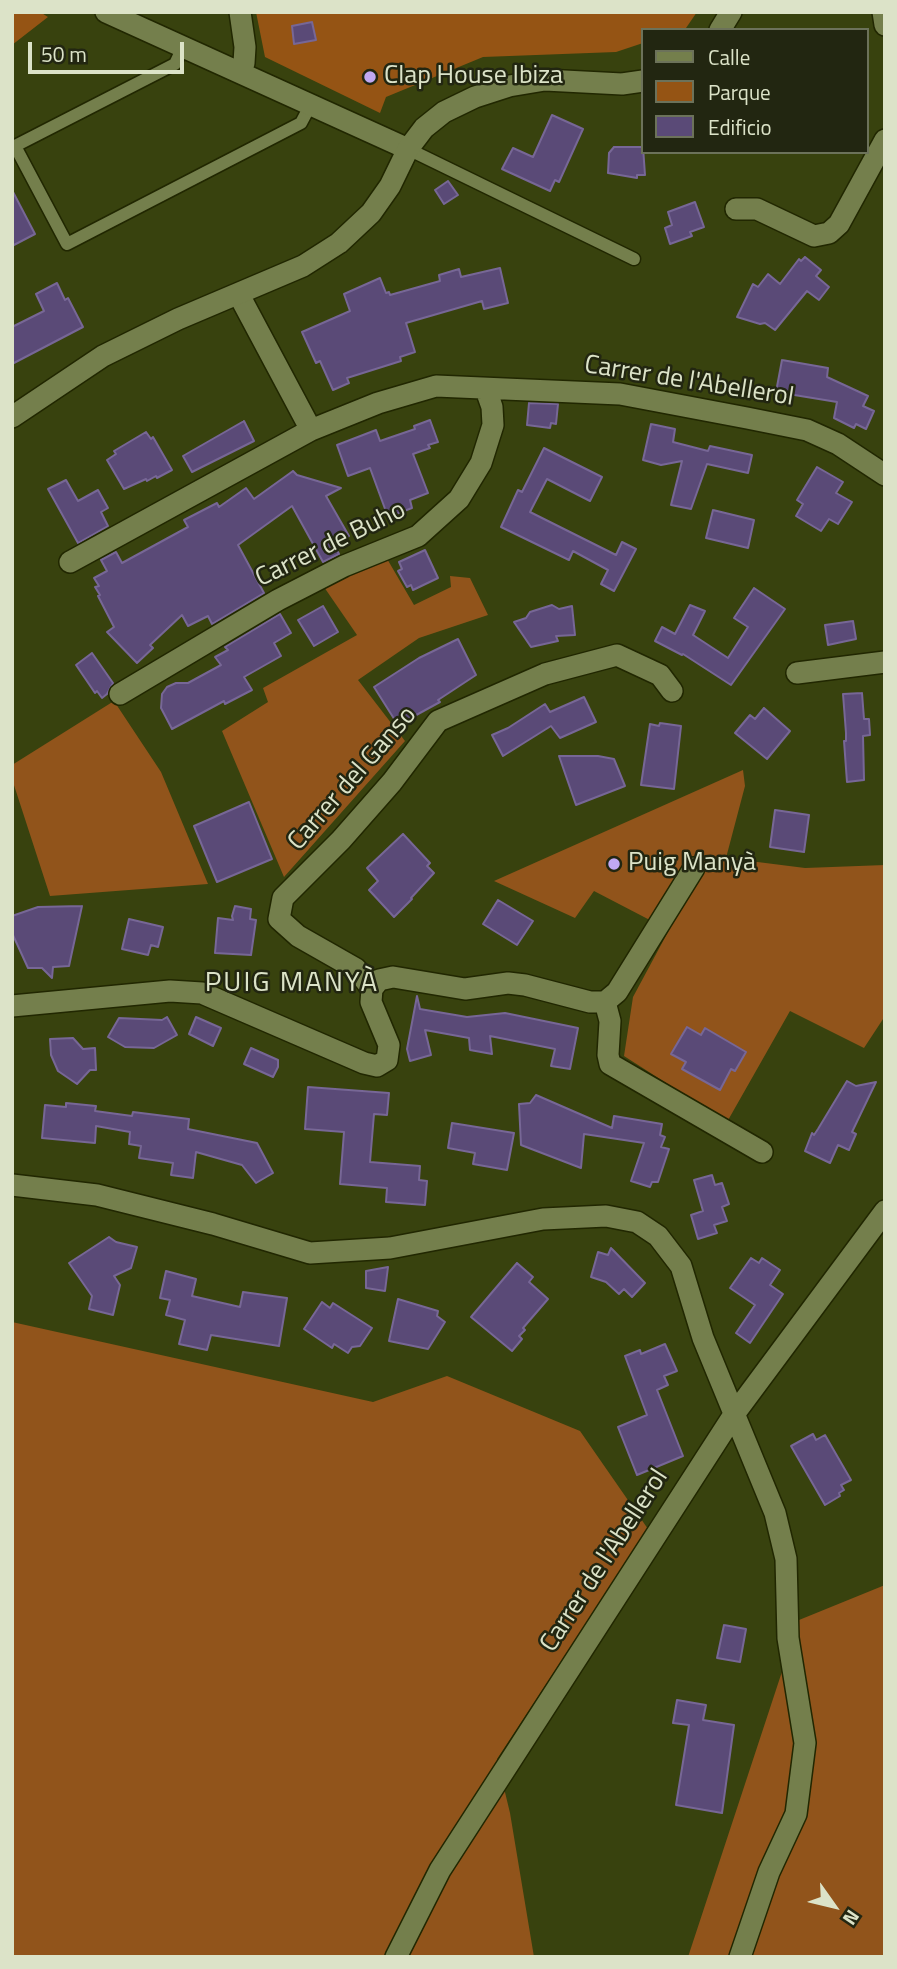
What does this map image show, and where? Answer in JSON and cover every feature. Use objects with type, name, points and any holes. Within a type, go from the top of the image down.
[{"type":"street","points":[[106,12],[408,149]]},
{"type":"street","points":[[240,12],[245,47],[244,63],[240,71]]},
{"type":"street","points":[[721,28],[731,12]]},
{"type":"street","points":[[883,12],[885,25]]},
{"type":"street","points":[[12,417],[103,356],[178,319],[303,266],[339,243],[371,214],[390,186],[408,149],[425,128],[444,112],[475,97],[509,86],[545,80],[622,84],[642,81]]},
{"type":"street","points":[[736,209],[757,209],[814,236],[829,233],[839,224],[885,140]]},
{"type":"street","points":[[239,295],[311,430]]},
{"type":"street","name":"Carrer de l'Abellerol","points":[[70,562],[311,430],[378,403],[436,386],[620,394],[807,430],[838,444],[885,475]]},
{"type":"street","name":"Carrer de Buho","points":[[120,694],[278,600],[344,566],[418,536],[459,499],[481,463],[493,425],[492,407],[486,390]]},
{"type":"street","name":"Carrer del Ganso","points":[[372,989],[356,969],[298,936],[279,919],[283,898],[341,840],[392,782],[438,721],[545,674],[617,655],[660,675],[672,691]]},
{"type":"street","points":[[797,673],[885,662]]},
{"type":"street","points":[[12,1006],[170,991],[202,993],[364,1063],[377,1066],[387,1060],[389,1045],[371,1002],[372,989],[379,980],[393,977],[465,989],[516,984],[590,1002],[605,1002],[617,992],[694,868]]},
{"type":"street","points":[[605,1002],[610,1021],[610,1063],[762,1152]]},
{"type":"street","points":[[12,1185],[97,1195],[213,1224],[310,1253],[390,1248],[543,1219],[606,1216],[637,1222],[658,1236],[681,1266],[703,1338],[775,1513],[786,1559],[788,1638],[805,1743],[796,1814],[769,1872],[740,1957]]},
{"type":"street","name":"Carrer de l'Abellerol","points":[[397,1957],[440,1870],[735,1413],[885,1211]]},
{"type":"lane","points":[[183,47],[175,64],[15,146],[67,244],[301,123],[311,104]]},
{"type":"lane","points":[[408,149],[634,259]]},
{"type":"green space","points":[[12,12],[40,12],[48,17],[12,45]]},
{"type":"green space","name":"Clap House Ibiza","points":[[256,12],[697,12],[686,28],[642,28],[642,43],[616,52],[483,57],[386,97],[380,113],[265,57]]},
{"type":"shaded area","points":[[386,557],[414,605],[451,587],[450,576],[470,578],[488,615],[419,638],[358,680],[405,741],[284,877],[222,731],[268,702],[263,688],[357,635],[324,587]]},
{"type":"shaded area","points":[[114,701],[161,772],[208,884],[50,896],[12,779],[12,765]]},
{"type":"shaded area","points":[[743,770],[745,786],[726,858],[805,868],[885,865],[885,1016],[864,1048],[790,1011],[727,1122],[624,1056],[633,997],[669,930],[594,891],[575,918],[494,881]]},
{"type":"shaded area","points":[[12,1322],[373,1402],[447,1376],[580,1431],[648,1529],[497,1759],[510,1813],[534,1957],[12,1957]]},
{"type":"shaded area","points":[[885,1585],[885,1957],[688,1957],[799,1620]]},
{"type":"building","points":[[312,22],[316,40],[294,44],[292,26]]},
{"type":"building","points":[[552,115],[583,129],[559,182],[555,180],[550,191],[502,169],[513,148],[533,157]]},
{"type":"building","points":[[614,147],[642,147],[645,175],[637,175],[637,178],[608,173],[609,153]]},
{"type":"building","points":[[448,181],[458,195],[444,204],[435,190]]},
{"type":"building","points":[[12,190],[35,234],[12,246]]},
{"type":"building","points":[[695,202],[704,227],[690,232],[692,236],[670,244],[665,228],[672,225],[668,212]]},
{"type":"building","points":[[805,257],[821,270],[816,276],[829,287],[819,300],[807,291],[775,330],[765,323],[737,317],[753,284],[758,287],[768,274],[780,284],[799,259],[801,261]]},
{"type":"building","points":[[500,268],[508,303],[484,309],[482,301],[406,323],[415,352],[400,357],[401,361],[347,378],[349,383],[333,390],[320,361],[316,363],[302,332],[350,311],[344,294],[380,278],[386,293],[389,292],[390,295],[440,281],[439,275],[459,269],[461,277]]},
{"type":"building","points":[[57,283],[83,327],[12,364],[12,327],[44,311],[36,294]]},
{"type":"building","points":[[782,360],[828,368],[827,377],[868,396],[863,406],[874,411],[866,429],[856,424],[854,428],[834,418],[837,402],[776,392]]},
{"type":"building","points":[[529,403],[558,404],[556,424],[551,423],[550,428],[527,425]]},
{"type":"building","points":[[430,420],[438,442],[413,454],[428,493],[410,500],[412,508],[388,517],[370,468],[348,476],[337,445],[376,430],[380,441],[415,429],[414,426]]},
{"type":"building","points":[[244,421],[254,441],[192,472],[183,456]]},
{"type":"building","points":[[651,424],[675,429],[673,442],[708,451],[710,446],[752,455],[748,473],[707,464],[691,509],[671,505],[682,461],[661,465],[643,460]]},
{"type":"building","points":[[146,432],[151,439],[153,437],[172,470],[124,489],[107,460],[116,454],[114,451]]},
{"type":"building","points":[[544,448],[602,477],[590,501],[547,479],[530,512],[616,555],[622,542],[636,549],[614,591],[601,584],[608,570],[573,551],[569,560],[501,527],[518,490],[522,492]]},
{"type":"building","points":[[817,467],[843,482],[836,493],[852,502],[838,524],[829,519],[821,531],[796,516],[803,504],[797,500]]},
{"type":"building","points":[[293,471],[297,475],[341,488],[326,496],[349,536],[334,544],[339,554],[323,562],[292,506],[238,545],[264,593],[212,624],[208,616],[188,626],[182,615],[150,645],[153,648],[137,663],[107,632],[114,627],[98,596],[100,595],[95,587],[99,586],[94,578],[107,571],[101,560],[116,552],[122,563],[188,527],[184,520],[217,503],[219,507],[246,488],[254,499]]},
{"type":"building","points":[[66,480],[78,501],[98,490],[108,508],[101,512],[108,526],[78,543],[48,489]]},
{"type":"building","points":[[713,510],[754,520],[748,548],[706,538]]},
{"type":"building","points":[[425,550],[438,578],[413,590],[411,585],[407,587],[398,571],[402,569],[399,562]]},
{"type":"building","points":[[754,588],[785,609],[731,685],[683,654],[655,641],[662,627],[675,634],[690,605],[705,611],[693,635],[728,658],[748,627],[734,618]]},
{"type":"building","points":[[552,605],[559,609],[572,606],[575,635],[556,636],[558,641],[531,647],[514,622],[526,618],[530,612]]},
{"type":"building","points":[[323,606],[338,632],[314,646],[298,620]]},
{"type":"building","points":[[280,614],[291,633],[274,643],[281,656],[244,677],[252,690],[225,704],[224,701],[172,729],[161,708],[162,694],[167,687],[176,683],[188,683],[221,665],[215,657],[228,650],[225,647]]},
{"type":"building","points":[[853,621],[856,639],[828,645],[825,625]]},
{"type":"building","points":[[458,639],[476,675],[438,700],[440,702],[398,725],[374,687],[419,658]]},
{"type":"building","points":[[92,653],[113,683],[102,698],[97,691],[95,693],[76,665]]},
{"type":"building","points":[[862,693],[864,719],[869,719],[870,735],[863,736],[864,780],[847,782],[843,694]]},
{"type":"building","points":[[584,697],[596,722],[560,738],[551,726],[503,756],[492,735],[545,704],[550,712]]},
{"type":"building","points":[[764,708],[790,731],[767,759],[735,733],[750,715],[755,719]]},
{"type":"building","points":[[660,723],[681,726],[674,789],[641,785],[650,724],[659,726]]},
{"type":"building","points":[[559,756],[598,756],[614,759],[625,786],[576,805]]},
{"type":"building","points":[[249,802],[272,859],[217,882],[194,826]]},
{"type":"building","points":[[775,810],[809,815],[804,852],[770,847]]},
{"type":"building","points":[[403,834],[430,863],[427,866],[434,873],[394,917],[369,890],[378,881],[367,868]]},
{"type":"building","points":[[498,900],[533,921],[517,945],[483,924]]},
{"type":"building","points":[[82,906],[69,966],[53,967],[52,978],[42,968],[28,968],[12,933],[12,916],[38,907]]},
{"type":"building","points":[[235,906],[251,909],[250,919],[256,920],[251,955],[215,953],[218,918],[233,920]]},
{"type":"building","points":[[129,919],[163,927],[158,947],[151,945],[148,955],[122,949]]},
{"type":"building","points":[[417,996],[420,1009],[467,1017],[505,1013],[578,1028],[570,1069],[551,1066],[555,1049],[490,1036],[492,1054],[470,1050],[469,1038],[425,1030],[431,1055],[410,1061],[407,1049]]},
{"type":"building","points":[[167,1017],[177,1035],[154,1048],[125,1047],[108,1037],[119,1018],[162,1020]]},
{"type":"building","points":[[196,1017],[221,1028],[213,1046],[189,1034]]},
{"type":"building","points":[[687,1027],[701,1035],[705,1028],[746,1052],[735,1071],[731,1069],[720,1090],[682,1069],[686,1062],[671,1054]]},
{"type":"building","points":[[73,1038],[83,1049],[95,1048],[96,1070],[90,1070],[77,1084],[58,1071],[51,1055],[50,1039]]},
{"type":"building","points":[[251,1048],[278,1060],[273,1077],[244,1064]]},
{"type":"building","points":[[847,1081],[856,1086],[876,1082],[852,1132],[856,1134],[849,1150],[838,1145],[830,1163],[805,1151],[812,1133],[814,1135]]},
{"type":"building","points":[[308,1087],[389,1093],[387,1115],[374,1114],[370,1162],[420,1166],[419,1180],[427,1181],[425,1205],[386,1202],[387,1188],[340,1184],[344,1132],[305,1129]]},
{"type":"building","points":[[536,1095],[612,1128],[614,1116],[662,1124],[660,1135],[665,1137],[661,1147],[669,1149],[658,1182],[652,1182],[650,1187],[631,1181],[644,1143],[584,1134],[581,1168],[521,1145],[519,1104],[530,1103]]},
{"type":"building","points":[[66,1103],[96,1106],[95,1111],[132,1116],[133,1112],[189,1119],[188,1129],[257,1143],[273,1173],[256,1183],[242,1165],[196,1152],[193,1178],[171,1175],[173,1163],[139,1158],[141,1146],[129,1144],[130,1132],[96,1126],[95,1143],[42,1138],[45,1105],[66,1107]]},
{"type":"building","points":[[452,1123],[514,1133],[507,1170],[473,1164],[475,1153],[448,1148]]},
{"type":"building","points":[[712,1175],[715,1185],[722,1183],[729,1204],[722,1207],[727,1221],[714,1225],[717,1233],[698,1239],[691,1215],[703,1211],[694,1180]]},
{"type":"building","points":[[109,1237],[116,1242],[137,1247],[131,1268],[114,1276],[120,1285],[113,1315],[89,1309],[92,1296],[69,1263]]},
{"type":"building","points":[[611,1248],[645,1283],[632,1297],[624,1289],[619,1294],[606,1282],[591,1277],[598,1252],[608,1255]]},
{"type":"building","points":[[751,1258],[759,1263],[762,1258],[780,1270],[770,1285],[783,1294],[750,1343],[736,1333],[755,1305],[730,1288]]},
{"type":"building","points":[[517,1263],[533,1277],[529,1282],[548,1299],[523,1328],[525,1330],[519,1336],[522,1339],[512,1351],[471,1317]]},
{"type":"building","points":[[388,1267],[385,1291],[366,1288],[366,1271]]},
{"type":"building","points":[[166,1271],[196,1279],[192,1296],[240,1307],[243,1292],[287,1298],[279,1346],[211,1335],[207,1350],[179,1344],[185,1320],[166,1315],[170,1300],[160,1298]]},
{"type":"building","points":[[398,1299],[438,1311],[437,1316],[445,1322],[428,1349],[389,1341]]},
{"type":"building","points":[[322,1302],[330,1308],[333,1303],[372,1328],[360,1346],[352,1347],[348,1353],[334,1344],[332,1348],[304,1329]]},
{"type":"building","points":[[665,1344],[677,1371],[664,1376],[668,1385],[657,1390],[683,1456],[637,1475],[618,1427],[647,1415],[625,1356],[640,1350],[641,1354]]},
{"type":"building","points":[[813,1434],[816,1440],[825,1435],[851,1480],[841,1485],[844,1490],[839,1493],[840,1496],[825,1505],[791,1446]]},
{"type":"building","points":[[724,1625],[746,1629],[740,1662],[717,1658]]},
{"type":"building","points":[[677,1700],[706,1705],[703,1720],[734,1725],[722,1813],[676,1805],[689,1725],[673,1723]]},
{"type":"place","name":"Clap House Ibiza","points":[[370,77]]},
{"type":"place","name":"Puig Manyà","points":[[614,864]]},
{"type":"district","name":"PUIG MANYÀ","points":[[292,984]]}]
